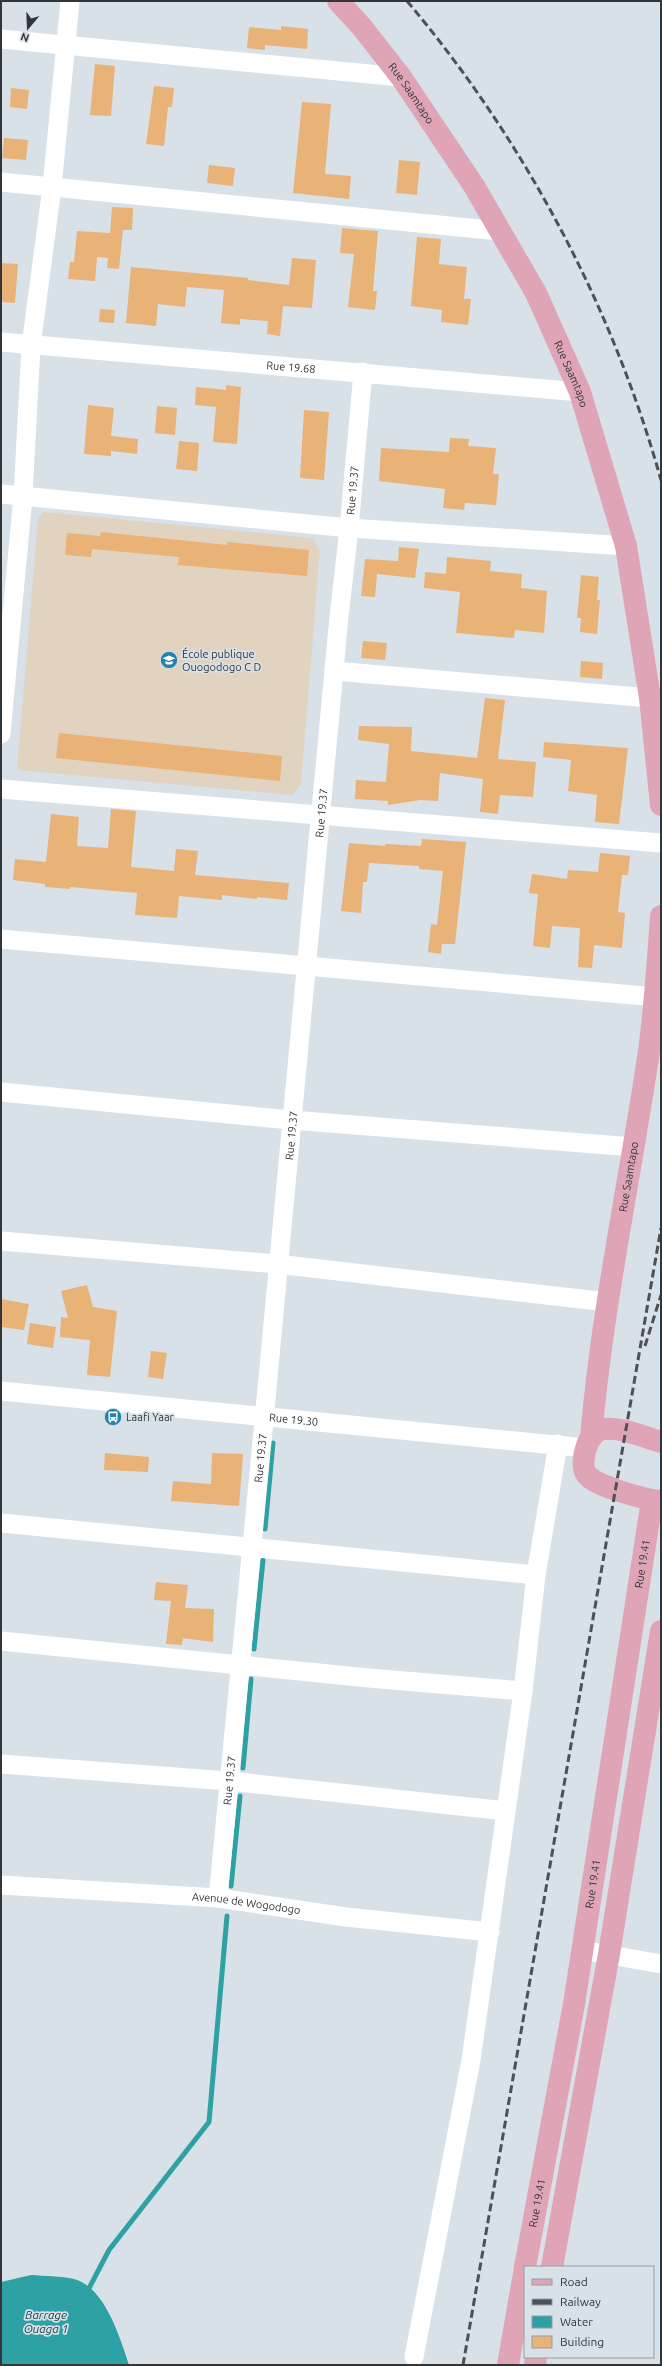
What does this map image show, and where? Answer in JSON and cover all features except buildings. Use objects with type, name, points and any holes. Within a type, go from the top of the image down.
[{"type":"main road","name":"Rue Saamtapo","points":[[338,1],[361,26],[401,77],[474,186],[536,293],[580,392],[626,546],[650,698],[661,805]]},
{"type":"main road","name":"Rue Saamtapo","points":[[657,1501],[614,1489],[589,1477],[584,1468],[607,1302],[656,997],[661,916]]},
{"type":"main road","points":[[588,1443],[597,1431],[605,1429],[624,1432],[661,1442]]},
{"type":"main road","name":"Rue 19.41","points":[[525,2266],[582,1950],[657,1501]]},
{"type":"main road","points":[[552,2266],[609,1954],[661,1631]]},
{"type":"main road","name":"Rue 19.41","points":[[508,2365],[524,2274]]},
{"type":"street","points":[[1,734],[5,644],[23,496],[31,346],[52,187],[70,1]]},
{"type":"street","points":[[1,39],[401,77]]},
{"type":"street","points":[[1,182],[500,231]]},
{"type":"street","name":"Rue 19.68","points":[[1,342],[31,346],[363,372],[580,392]]},
{"type":"street","name":"Rue 19.37","points":[[218,1898],[251,1547],[260,1471],[277,1264],[363,372]]},
{"type":"street","points":[[1,494],[349,528],[626,546]]},
{"type":"street","points":[[334,671],[650,698]]},
{"type":"street","points":[[1,789],[661,843]]},
{"type":"street","points":[[1,939],[656,997]]},
{"type":"street","points":[[1,1092],[291,1120],[633,1147]]},
{"type":"street","points":[[1,1241],[277,1264],[607,1302]]},
{"type":"street","name":"Rue 19.30","points":[[1,1391],[558,1444],[588,1443]]},
{"type":"street","points":[[414,2358],[471,2060],[524,1691],[536,1575],[558,1444]]},
{"type":"street","points":[[1,1523],[80,1533],[251,1547],[536,1575]]},
{"type":"street","points":[[1,1641],[369,1678],[524,1691]]},
{"type":"street","points":[[1,1764],[229,1781],[506,1811]]},
{"type":"street","name":"Avenue de Wogodogo","points":[[1,1885],[218,1898],[346,1916],[490,1932]]},
{"type":"street","points":[[582,1950],[661,1964]]},
{"type":"shaded area","name":"École publique Ouogodogo C D","points":[[44,512],[312,538],[320,550],[301,784],[292,795],[17,770],[38,519]]},
{"type":"water","name":"Barrage Ouaga 1","points":[[31,2275],[74,2279],[85,2284],[94,2292],[110,2315],[129,2365],[1,2365],[1,2282]]},
{"type":"waterway","points":[[265,1529],[273,1443]]},
{"type":"waterway","points":[[254,1649],[263,1560]]},
{"type":"waterway","points":[[243,1768],[251,1679]]},
{"type":"waterway","points":[[231,1886],[240,1796]]},
{"type":"waterway","points":[[86,2294],[109,2250],[209,2122],[227,1916]]},
{"type":"railway","points":[[407,1],[449,54],[489,110],[526,168],[560,227],[590,288],[617,351],[641,415],[661,480]]},
{"type":"railway","points":[[463,2365],[661,1228]]},
{"type":"railway","points":[[645,1346],[661,1295]]},
{"type":"place","name":"École publique Ouogodogo C D","points":[[169,660]]},
{"type":"place","name":"Laafi Yaar","points":[[113,1417]]}]
